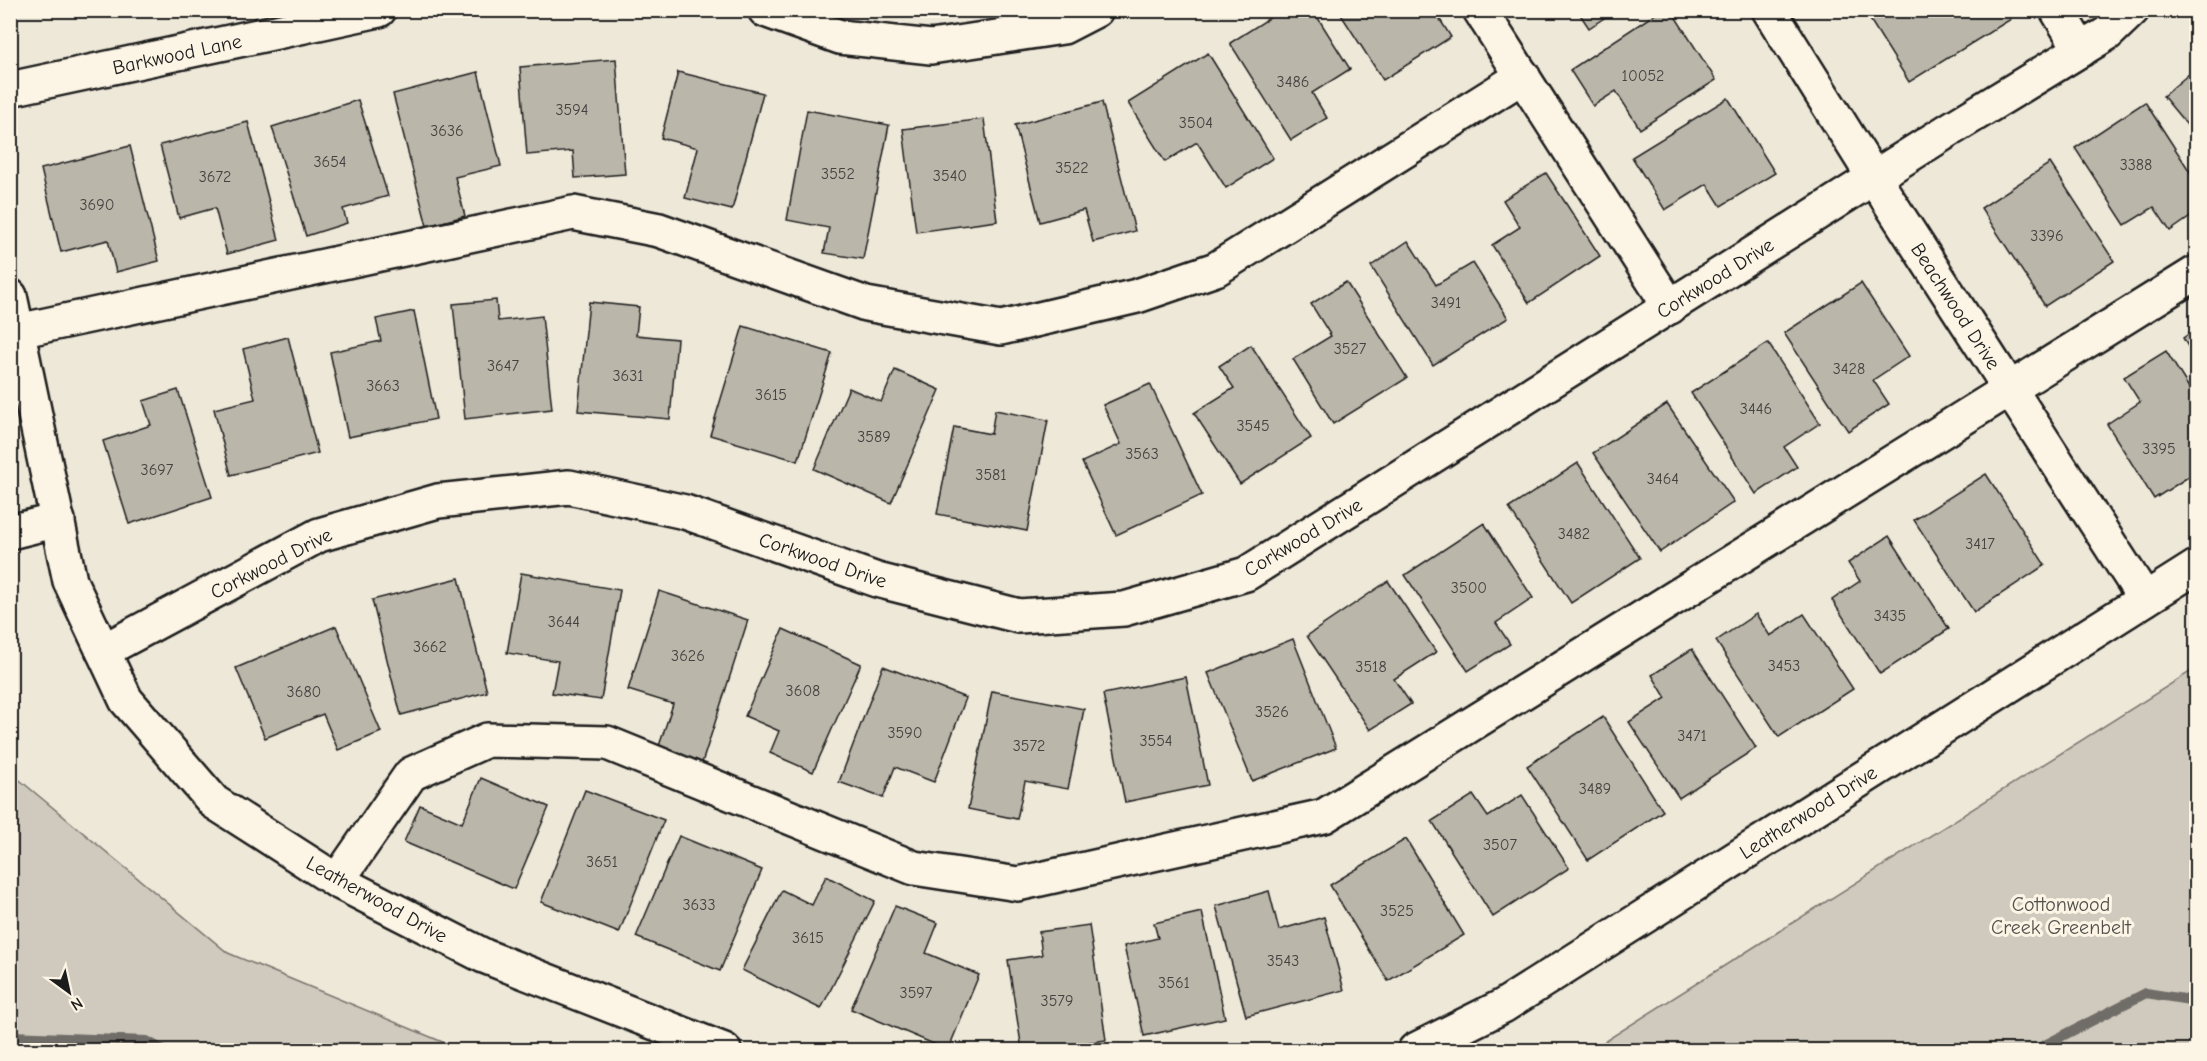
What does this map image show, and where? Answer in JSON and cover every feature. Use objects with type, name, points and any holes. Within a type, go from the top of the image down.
[{"type":"street","name":"Barkwood Lane","points":[[10,89],[379,10]]},
{"type":"street","points":[[765,10],[840,37],[931,47],[1063,27],[1096,10]]},
{"type":"street","points":[[1480,10],[1670,306]]},
{"type":"street","name":"Beachwood Drive","points":[[1769,10],[1874,178],[2145,599]]},
{"type":"street","points":[[2056,10],[2081,50]]},
{"type":"street","name":"Corkwood Drive","points":[[103,651],[319,535],[438,501],[569,487],[685,512],[877,580],[1019,615],[1124,609],[1246,574],[2108,33],[2132,10]]},
{"type":"street","points":[[18,331],[573,213],[659,230],[866,304],[1001,328],[1137,296],[1216,269],[1523,76]]},
{"type":"street","points":[[337,881],[411,774],[487,740],[607,743],[914,868],[1018,884],[1324,816],[2196,273]]},
{"type":"street","name":"Leatherwood Drive","points":[[10,296],[70,581],[126,700],[214,802],[337,881],[484,956],[724,1050]]},
{"type":"street","points":[[10,532],[58,520]]},
{"type":"street","name":"Leatherwood Drive","points":[[1415,1050],[1503,1006],[2196,567]]},
{"type":"green space","name":"Cottonwood Creek Greenbelt","points":[[2196,668],[2196,1050],[1591,1050]]},
{"type":"green space","points":[[10,772],[228,953],[462,1050],[11,1050]]},
{"type":"building","points":[[1282,10],[1313,10],[1350,69],[1312,93],[1327,118],[1291,140],[1230,43]]},
{"type":"building","points":[[1338,10],[1434,10],[1451,37],[1383,80]]},
{"type":"building","points":[[1577,10],[1616,10],[1589,28]]},
{"type":"building","points":[[1661,10],[1671,10],[1716,80],[1640,129],[1616,91],[1593,106],[1570,70]]},
{"type":"building","points":[[1864,10],[2006,10],[2011,19],[1909,82]]},
{"type":"building","points":[[1208,53],[1273,158],[1226,188],[1197,142],[1165,162],[1128,103]]},
{"type":"building","points":[[616,59],[625,174],[575,178],[573,151],[527,155],[520,67]]},
{"type":"building","points":[[2196,68],[2196,136],[2163,96]]},
{"type":"building","points":[[478,72],[501,166],[455,177],[465,216],[427,226],[393,94]]},
{"type":"building","points":[[678,72],[763,93],[732,210],[685,198],[698,148],[661,138]]},
{"type":"building","points":[[1728,98],[1775,173],[1721,206],[1707,184],[1665,210],[1632,157]]},
{"type":"building","points":[[358,100],[388,196],[343,209],[347,223],[306,236],[272,127]]},
{"type":"building","points":[[1102,102],[1135,231],[1093,242],[1084,210],[1040,222],[1015,125]]},
{"type":"building","points":[[2145,102],[2196,181],[2196,213],[2170,231],[2154,207],[2125,225],[2075,148]]},
{"type":"building","points":[[807,110],[889,125],[863,259],[824,253],[829,228],[787,220]]},
{"type":"building","points":[[984,119],[997,221],[916,232],[903,129]]},
{"type":"building","points":[[248,122],[279,240],[227,254],[215,208],[179,218],[160,145]]},
{"type":"building","points":[[130,146],[159,261],[116,272],[108,240],[61,252],[41,169]]},
{"type":"building","points":[[2050,163],[2114,261],[2045,306],[1981,208]]},
{"type":"building","points":[[1546,173],[1600,256],[1529,303],[1492,245],[1520,227],[1503,200]]},
{"type":"building","points":[[1408,241],[1436,285],[1473,263],[1508,318],[1433,365],[1371,266]]},
{"type":"building","points":[[1346,282],[1407,378],[1333,424],[1293,359],[1331,336],[1311,304]]},
{"type":"building","points":[[1861,283],[1909,356],[1873,380],[1889,404],[1848,431],[1784,333]]},
{"type":"building","points":[[496,300],[498,321],[542,316],[552,409],[465,419],[453,304]]},
{"type":"building","points":[[589,302],[639,307],[636,335],[677,339],[670,419],[578,411]]},
{"type":"building","points":[[414,311],[436,419],[348,437],[330,352],[381,341],[376,319]]},
{"type":"building","points":[[743,326],[832,353],[798,461],[710,435]]},
{"type":"building","points":[[2196,329],[2196,360],[2183,338]]},
{"type":"building","points":[[288,337],[318,453],[231,475],[214,409],[255,399],[243,349]]},
{"type":"building","points":[[1768,343],[1820,423],[1784,447],[1797,467],[1756,494],[1691,393]]},
{"type":"building","points":[[1251,345],[1311,438],[1240,484],[1194,413],[1234,388],[1219,366]]},
{"type":"building","points":[[2166,351],[2196,399],[2196,472],[2154,499],[2107,424],[2140,402],[2124,377]]},
{"type":"building","points":[[895,370],[940,390],[891,503],[814,469],[849,388],[881,402]]},
{"type":"building","points":[[1150,384],[1202,495],[1116,535],[1082,462],[1121,444],[1103,405]]},
{"type":"building","points":[[178,390],[212,497],[129,524],[103,441],[151,425],[143,401]]},
{"type":"building","points":[[1667,404],[1734,502],[1660,552],[1593,453]]},
{"type":"building","points":[[995,410],[1048,420],[1027,531],[937,514],[954,427],[991,434]]},
{"type":"building","points":[[1578,463],[1640,558],[1571,603],[1509,508]]},
{"type":"building","points":[[1986,474],[2045,565],[1974,612],[1914,520]]},
{"type":"building","points":[[1484,523],[1533,598],[1496,623],[1510,644],[1468,671],[1405,575]]},
{"type":"building","points":[[1889,536],[1949,629],[1880,674],[1832,600],[1860,581],[1848,563]]},
{"type":"building","points":[[521,573],[620,590],[601,700],[552,693],[558,661],[507,653]]},
{"type":"building","points":[[459,578],[487,692],[401,715],[372,600]]},
{"type":"building","points":[[1388,581],[1436,652],[1394,679],[1411,704],[1370,730],[1307,636]]},
{"type":"building","points":[[659,591],[748,620],[702,763],[658,749],[673,704],[628,690]]},
{"type":"building","points":[[1756,614],[1770,636],[1804,614],[1853,689],[1779,737],[1716,641]]},
{"type":"building","points":[[336,626],[381,732],[338,750],[323,714],[265,738],[236,668]]},
{"type":"building","points":[[783,629],[861,664],[813,772],[770,753],[779,731],[745,716]]},
{"type":"building","points":[[1293,639],[1336,748],[1252,781],[1208,673]]},
{"type":"building","points":[[1692,649],[1756,748],[1679,798],[1629,722],[1666,698],[1652,675]]},
{"type":"building","points":[[883,666],[966,698],[934,782],[895,767],[883,798],[839,782]]},
{"type":"building","points":[[1186,677],[1208,785],[1125,802],[1103,694]]},
{"type":"building","points":[[992,691],[1084,709],[1068,789],[1025,781],[1017,819],[968,809]]},
{"type":"building","points":[[1603,717],[1663,811],[1588,860],[1527,766]]},
{"type":"building","points":[[481,778],[549,807],[514,889],[404,842],[420,805],[462,823]]},
{"type":"building","points":[[585,790],[664,820],[619,933],[541,902]]},
{"type":"building","points":[[1473,795],[1488,817],[1522,795],[1569,868],[1493,917],[1432,821]]},
{"type":"building","points":[[679,836],[762,870],[720,971],[636,937]]},
{"type":"building","points":[[1406,839],[1464,935],[1388,981],[1330,885]]},
{"type":"building","points":[[826,876],[875,901],[821,1009],[742,970],[782,890],[812,905]]},
{"type":"building","points":[[1269,891],[1279,930],[1324,917],[1344,990],[1246,1016],[1216,906]]},
{"type":"building","points":[[895,906],[938,923],[926,953],[979,975],[948,1050],[851,1009]]},
{"type":"building","points":[[1202,912],[1225,1018],[1144,1036],[1124,946],[1158,938],[1154,923]]},
{"type":"building","points":[[1089,925],[1106,1040],[1022,1050],[1008,960],[1042,955],[1039,932]]},
{"type":"waterway","points":[[2035,1050],[2146,993],[2196,1001]]},
{"type":"waterway","points":[[10,1036],[147,1041],[163,1050]]}]
